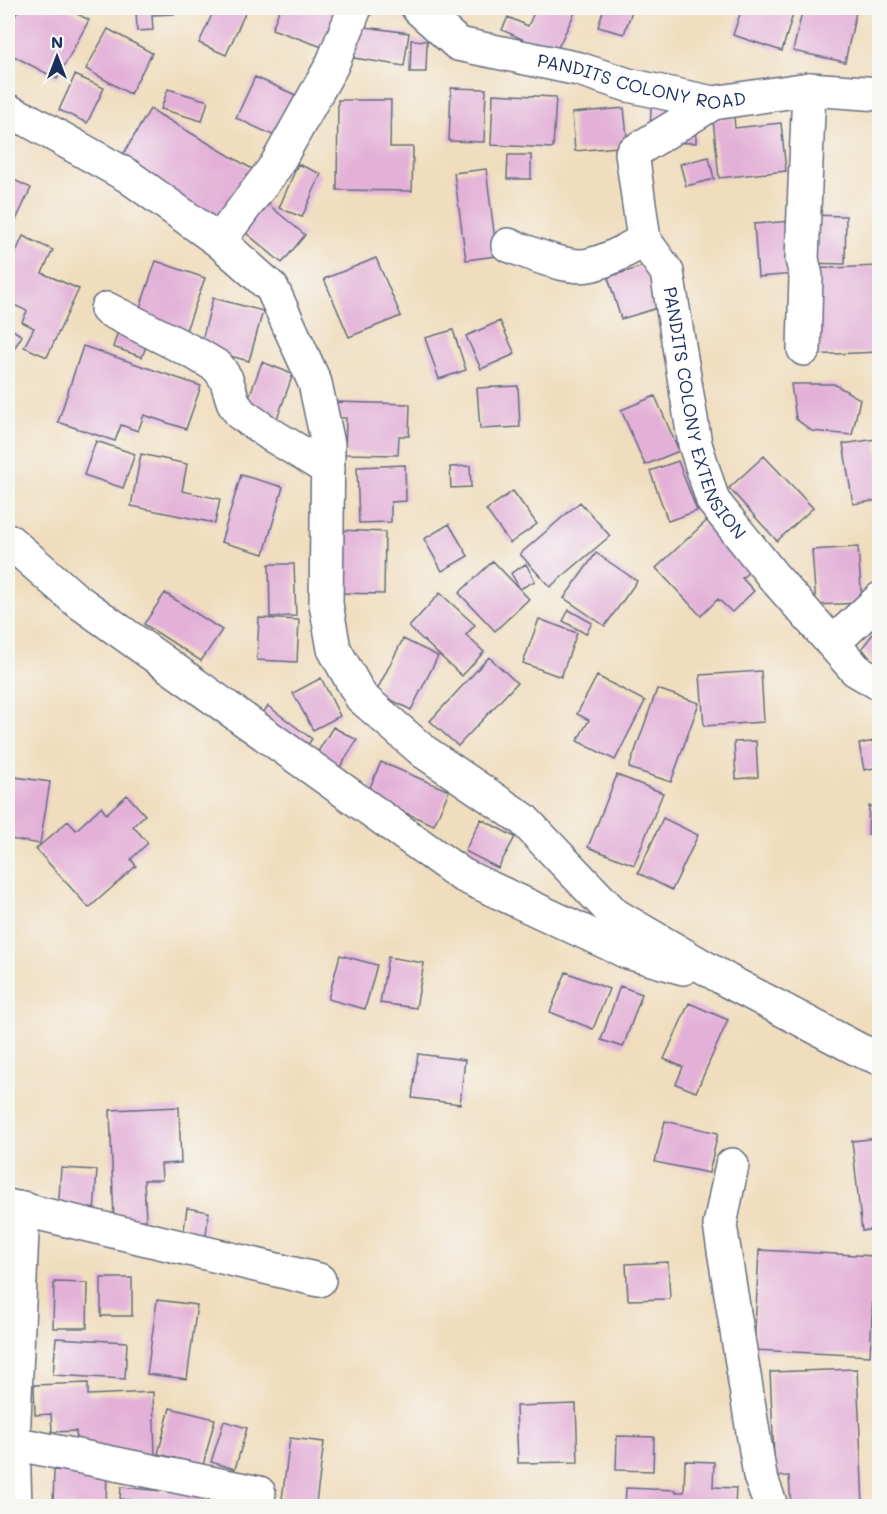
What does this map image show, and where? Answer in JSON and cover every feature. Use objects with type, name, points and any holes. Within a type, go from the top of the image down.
[{"type":"street","points":[[219,241],[275,167],[332,65],[355,8]]},
{"type":"street","name":"PANDITS COLONY ROAD","points":[[418,8],[458,44],[579,69],[628,85],[713,103],[809,89],[879,93]]},
{"type":"street","points":[[804,349],[806,276],[802,259],[809,89]]},
{"type":"street","name":"PANDITS COLONY EXTENSION","points":[[713,103],[632,153],[644,240],[667,272],[696,444],[713,501],[773,576],[856,670],[879,684]]},
{"type":"street","points":[[8,111],[128,176],[219,241],[272,288],[315,383],[328,444],[326,604],[333,649],[361,697],[423,751],[524,819],[615,915],[728,981],[861,1051],[879,1058]]},
{"type":"street","points":[[508,245],[554,262],[587,266],[620,254],[644,240]]},
{"type":"street","points":[[107,309],[218,367],[226,379],[234,404],[241,414],[270,435],[328,469]]},
{"type":"street","points":[[8,540],[75,599],[462,875],[627,952],[728,981]]},
{"type":"street","points":[[833,643],[879,599]]},
{"type":"street","points":[[732,1165],[720,1225],[760,1476],[771,1506]]},
{"type":"street","points":[[15,1506],[10,1443],[16,1207],[319,1281]]},
{"type":"street","points":[[10,1443],[259,1494]]},
{"type":"building","points":[[19,8],[66,8],[89,20],[57,79],[8,53],[8,29]]},
{"type":"building","points":[[136,8],[174,8],[174,14],[152,15],[153,30],[137,31]]},
{"type":"building","points":[[215,8],[239,8],[246,11],[226,55],[199,43]]},
{"type":"building","points":[[280,8],[343,8],[328,49],[272,29]]},
{"type":"building","points":[[536,8],[577,8],[555,54],[502,30],[508,17],[528,26]]},
{"type":"building","points":[[604,8],[633,8],[624,34],[598,27]]},
{"type":"building","points":[[742,8],[784,8],[794,11],[782,51],[733,35]]},
{"type":"building","points":[[803,8],[857,8],[845,62],[793,51]]},
{"type":"building","points":[[358,26],[409,33],[404,66],[354,58]]},
{"type":"building","points":[[108,29],[152,53],[130,94],[86,69]]},
{"type":"building","points":[[411,40],[427,41],[426,72],[410,72]]},
{"type":"building","points":[[75,75],[104,88],[87,123],[59,110]]},
{"type":"building","points":[[255,77],[298,96],[279,138],[236,118]]},
{"type":"building","points":[[451,88],[486,89],[484,142],[449,141]]},
{"type":"building","points":[[168,89],[208,101],[202,121],[161,109]]},
{"type":"building","points":[[493,94],[556,97],[553,148],[491,145]]},
{"type":"building","points":[[338,100],[391,100],[390,147],[413,147],[412,191],[337,190]]},
{"type":"building","points":[[651,106],[684,108],[684,134],[696,135],[696,143],[650,142]]},
{"type":"building","points":[[624,108],[628,146],[575,151],[572,113]]},
{"type":"building","points":[[150,109],[254,170],[220,228],[121,158]]},
{"type":"building","points":[[734,117],[735,128],[781,123],[786,171],[719,178],[713,119]]},
{"type":"building","points":[[508,155],[531,155],[531,179],[507,179]]},
{"type":"building","points":[[709,157],[714,179],[686,186],[680,164]]},
{"type":"building","points":[[298,164],[321,174],[302,217],[279,208]]},
{"type":"building","points":[[486,169],[497,256],[466,260],[454,173]]},
{"type":"building","points":[[8,177],[31,188],[8,237]]},
{"type":"building","points":[[263,200],[305,235],[282,263],[240,228]]},
{"type":"building","points":[[808,215],[846,216],[845,264],[806,263]]},
{"type":"building","points":[[792,221],[796,274],[758,277],[754,224]]},
{"type":"building","points":[[23,236],[53,250],[42,273],[79,289],[47,357],[24,347],[34,328],[22,322],[27,311],[8,302],[8,270]]},
{"type":"building","points":[[376,258],[401,316],[349,337],[324,279]]},
{"type":"building","points":[[156,261],[205,278],[184,336],[136,319]]},
{"type":"building","points":[[648,265],[661,307],[621,319],[608,277]]},
{"type":"building","points":[[879,266],[879,352],[810,355],[807,269]]},
{"type":"building","points":[[213,298],[263,311],[249,361],[200,348]]},
{"type":"building","points":[[500,321],[515,354],[481,369],[466,336]]},
{"type":"building","points":[[8,327],[22,336],[8,358]]},
{"type":"building","points":[[453,330],[466,370],[439,379],[425,338]]},
{"type":"building","points":[[118,331],[148,341],[142,357],[113,347]]},
{"type":"building","points":[[83,346],[201,386],[186,429],[144,415],[138,431],[121,425],[115,441],[58,422]]},
{"type":"building","points":[[262,362],[293,374],[277,419],[245,408]]},
{"type":"building","points":[[791,384],[834,384],[860,399],[852,435],[812,431],[796,419]]},
{"type":"building","points":[[518,386],[520,427],[480,429],[477,388]]},
{"type":"building","points":[[655,396],[679,451],[645,465],[621,410]]},
{"type":"building","points":[[336,402],[410,404],[409,436],[399,436],[398,455],[345,454],[346,418],[335,418]]},
{"type":"building","points":[[876,439],[879,462],[879,500],[853,504],[843,444]]},
{"type":"building","points":[[96,441],[135,454],[123,488],[84,475]]},
{"type":"building","points":[[141,454],[187,464],[182,491],[220,499],[215,523],[131,506]]},
{"type":"building","points":[[764,456],[813,508],[777,541],[729,488]]},
{"type":"building","points":[[678,461],[697,511],[668,521],[650,471]]},
{"type":"building","points":[[405,465],[406,501],[391,502],[391,522],[359,523],[357,467]]},
{"type":"building","points":[[470,466],[471,487],[451,488],[450,467]]},
{"type":"building","points":[[241,475],[283,487],[264,554],[221,542]]},
{"type":"building","points":[[513,491],[537,524],[510,543],[486,510]]},
{"type":"building","points":[[580,502],[610,536],[550,587],[520,554]]},
{"type":"building","points":[[714,514],[760,562],[742,578],[754,591],[732,612],[718,599],[701,616],[656,568]]},
{"type":"building","points":[[449,524],[468,556],[442,571],[424,539]]},
{"type":"building","points":[[339,530],[385,532],[384,594],[337,593]]},
{"type":"building","points":[[858,547],[862,603],[816,605],[812,550]]},
{"type":"building","points":[[596,553],[637,581],[605,626],[564,598]]},
{"type":"building","points":[[493,561],[529,599],[495,631],[459,593]]},
{"type":"building","points":[[269,564],[294,564],[296,616],[270,617]]},
{"type":"building","points":[[526,564],[535,581],[520,589],[511,573]]},
{"type":"building","points":[[165,593],[222,630],[201,661],[144,624]]},
{"type":"building","points":[[440,593],[475,625],[466,635],[484,652],[462,676],[409,627]]},
{"type":"building","points":[[569,610],[592,623],[586,634],[563,621]]},
{"type":"building","points":[[259,618],[299,620],[297,662],[257,660]]},
{"type":"building","points":[[539,619],[577,633],[561,677],[523,663]]},
{"type":"building","points":[[879,626],[879,670],[862,648]]},
{"type":"building","points":[[403,639],[438,656],[411,710],[376,692]]},
{"type":"building","points":[[489,657],[517,683],[458,746],[430,721]]},
{"type":"building","points":[[761,671],[764,722],[704,726],[700,675]]},
{"type":"building","points":[[597,676],[645,701],[615,760],[577,741],[589,720],[577,714]]},
{"type":"building","points":[[321,678],[340,716],[313,730],[293,693]]},
{"type":"building","points":[[657,689],[699,703],[671,782],[629,768]]},
{"type":"building","points":[[268,706],[312,739],[299,757],[255,723]]},
{"type":"building","points":[[333,727],[357,740],[334,777],[311,763]]},
{"type":"building","points":[[879,740],[879,767],[864,770],[859,744]]},
{"type":"building","points":[[756,741],[758,777],[736,779],[734,742]]},
{"type":"building","points":[[381,762],[449,791],[434,825],[366,796]]},
{"type":"building","points":[[617,775],[663,793],[634,865],[588,847]]},
{"type":"building","points":[[8,776],[50,782],[40,844],[10,839],[13,820],[8,819]]},
{"type":"building","points":[[127,795],[145,815],[133,826],[148,843],[131,859],[136,866],[89,908],[36,849],[68,821],[76,830],[101,807],[106,814]]},
{"type":"building","points":[[869,806],[879,807],[879,834],[868,834]]},
{"type":"building","points":[[663,818],[698,835],[672,890],[638,873]]},
{"type":"building","points":[[481,819],[515,837],[498,868],[465,851]]},
{"type":"building","points":[[340,955],[377,965],[365,1009],[328,999]]},
{"type":"building","points":[[388,957],[424,963],[416,1008],[380,1003]]},
{"type":"building","points":[[566,972],[609,989],[593,1029],[550,1012]]},
{"type":"building","points":[[620,986],[642,994],[623,1047],[601,1040]]},
{"type":"building","points":[[689,1003],[728,1020],[696,1092],[676,1084],[683,1067],[664,1059]]},
{"type":"building","points":[[418,1054],[465,1060],[460,1104],[412,1098]]},
{"type":"building","points":[[179,1107],[181,1163],[161,1164],[162,1180],[144,1180],[146,1220],[114,1222],[110,1110]]},
{"type":"building","points":[[665,1121],[718,1133],[709,1173],[655,1162]]},
{"type":"building","points":[[879,1138],[879,1228],[862,1231],[852,1141]]},
{"type":"building","points":[[61,1168],[97,1170],[94,1214],[58,1212]]},
{"type":"building","points":[[187,1208],[209,1212],[205,1241],[183,1237]]},
{"type":"building","points":[[759,1250],[875,1256],[870,1356],[754,1350]]},
{"type":"building","points":[[668,1262],[670,1299],[628,1300],[626,1264]]},
{"type":"building","points":[[101,1278],[132,1278],[132,1316],[101,1316]]},
{"type":"building","points":[[54,1282],[88,1283],[87,1328],[53,1328]]},
{"type":"building","points":[[157,1300],[197,1305],[187,1379],[147,1374]]},
{"type":"building","points":[[56,1338],[127,1342],[125,1379],[53,1375]]},
{"type":"building","points":[[857,1369],[863,1506],[791,1506],[789,1476],[775,1477],[770,1372]]},
{"type":"building","points":[[88,1383],[88,1395],[153,1392],[155,1457],[77,1445],[76,1431],[52,1432],[51,1414],[35,1415],[34,1385]]},
{"type":"building","points":[[576,1404],[578,1462],[518,1463],[516,1406]]},
{"type":"building","points":[[170,1408],[215,1419],[203,1465],[158,1454]]},
{"type":"building","points":[[224,1421],[247,1428],[235,1469],[211,1462]]},
{"type":"building","points":[[617,1436],[654,1437],[653,1471],[616,1470]]},
{"type":"building","points":[[290,1438],[324,1442],[316,1503],[282,1499]]},
{"type":"building","points":[[685,1461],[714,1462],[713,1487],[736,1488],[735,1506],[625,1506],[626,1488],[684,1492]]},
{"type":"building","points":[[54,1470],[107,1472],[106,1506],[53,1506]]},
{"type":"building","points":[[121,1487],[203,1495],[202,1506],[141,1506],[142,1502],[120,1499]]},
{"type":"building","points":[[214,1501],[240,1505],[214,1506]]}]
